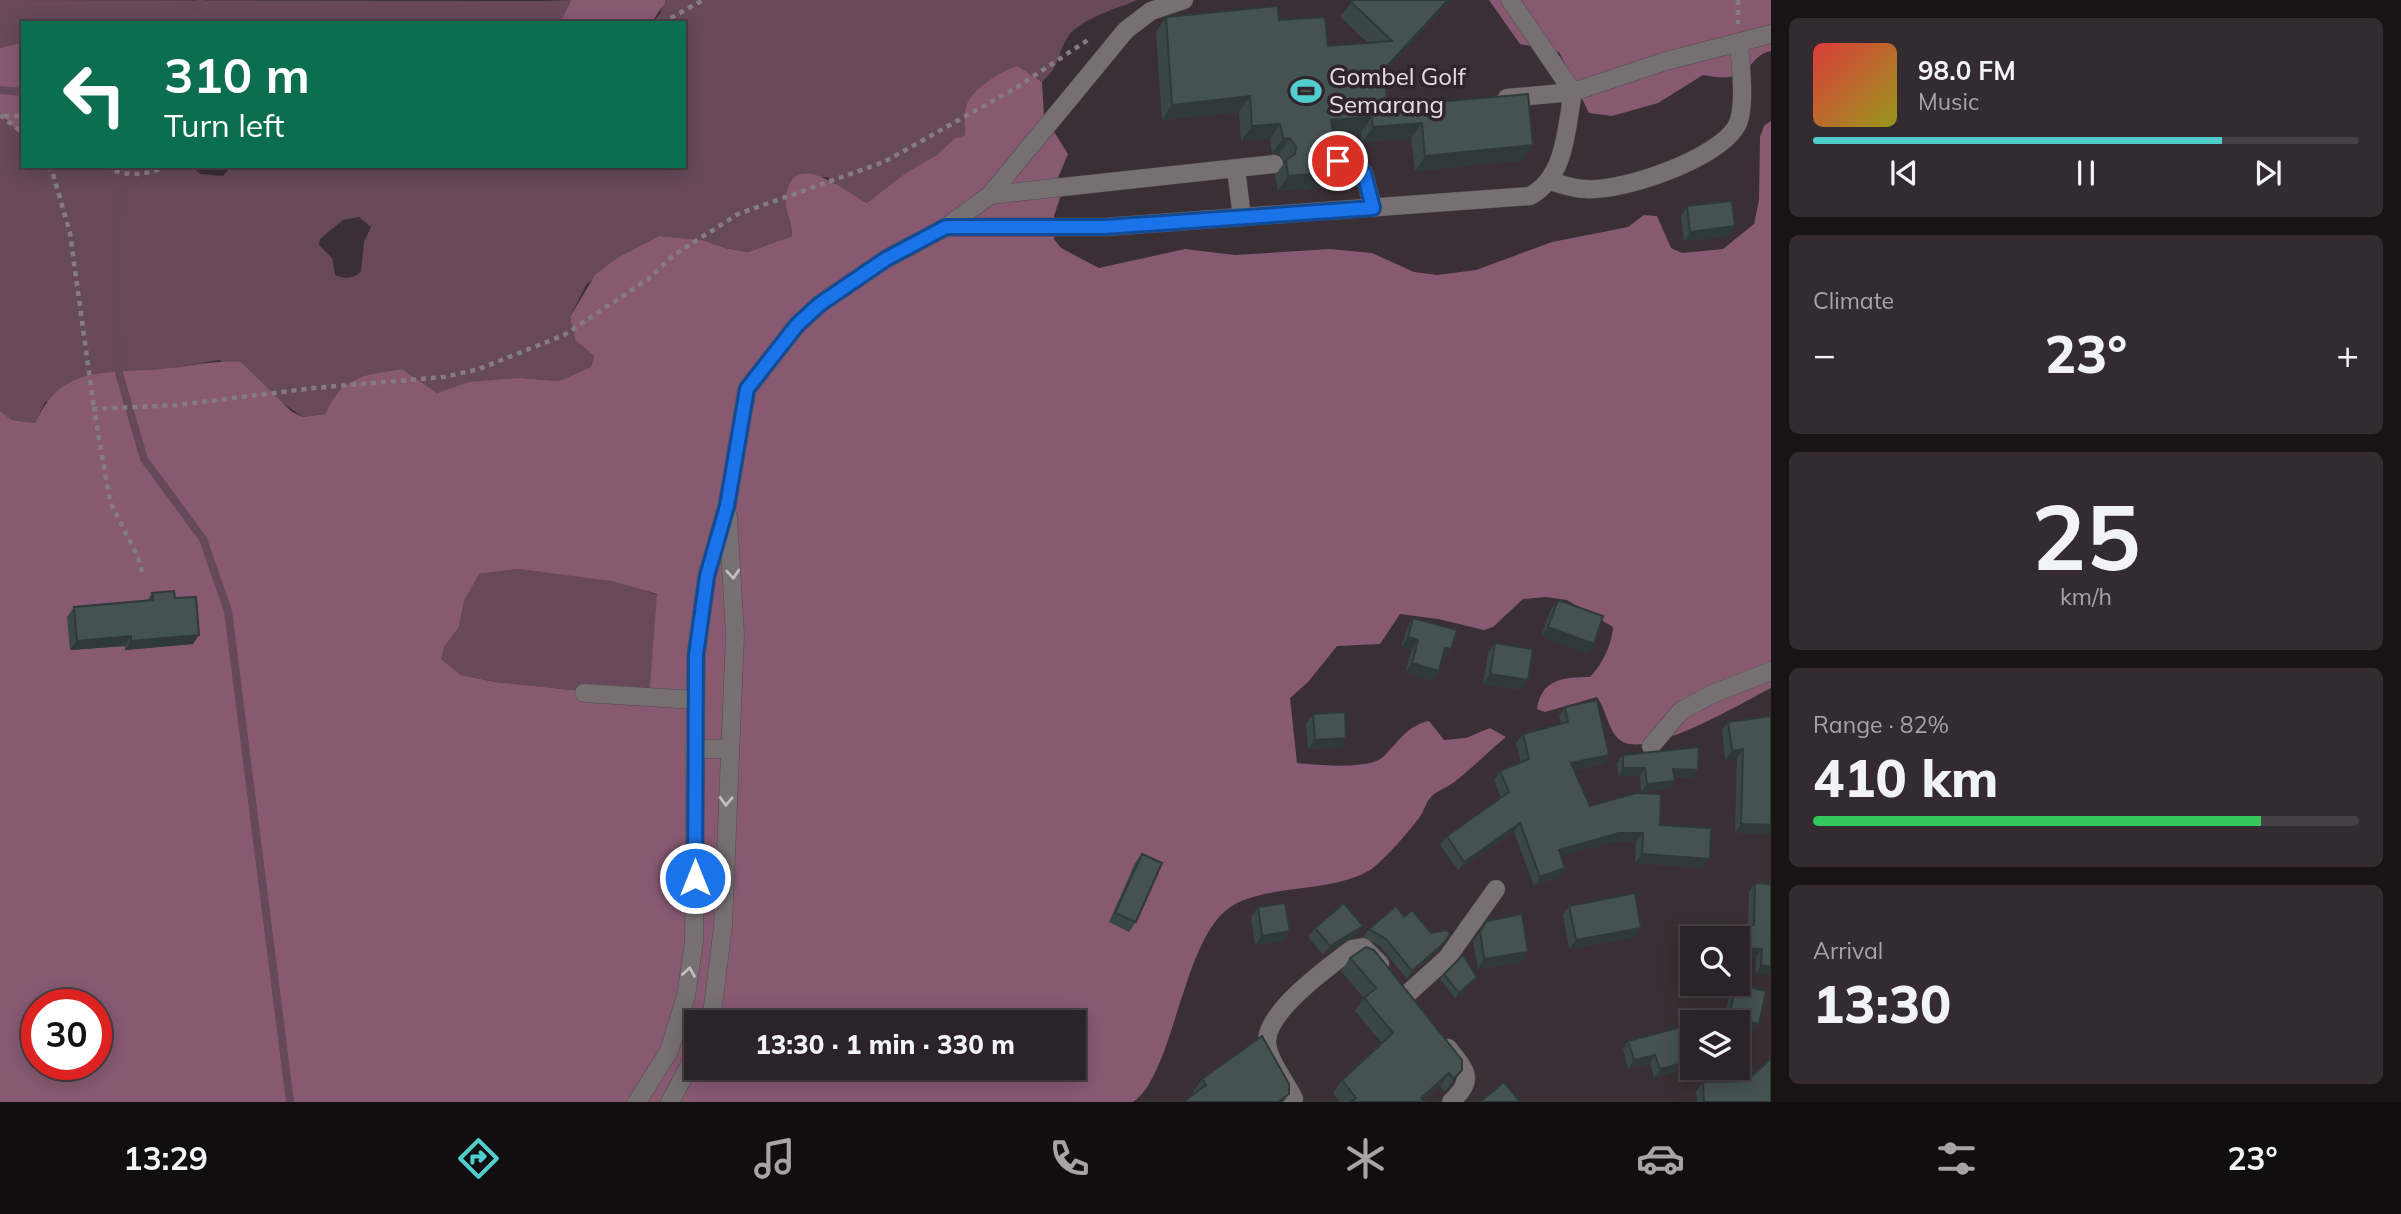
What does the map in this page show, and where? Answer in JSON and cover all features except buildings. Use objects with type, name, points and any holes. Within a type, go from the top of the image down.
[{"type":"street","points":[[637,1102],[669,1051],[686,996],[694,942],[696,655],[707,576],[727,506],[747,389],[751,380],[797,325],[820,304],[886,259],[946,227],[990,195],[1126,30],[1151,10],[1184,0]]},
{"type":"street","points":[[946,227],[1105,227],[1530,196],[1550,181],[1562,151],[1573,92],[1510,0]]},
{"type":"street","points":[[1493,99],[1573,92],[1666,61],[1771,34]]},
{"type":"street","points":[[1550,181],[1588,190],[1650,178],[1704,156],[1737,127],[1742,91],[1739,42]]},
{"type":"street","points":[[1323,161],[1352,161],[1364,173],[1373,208]]},
{"type":"street","points":[[990,195],[1274,164]]},
{"type":"street","points":[[1236,169],[1242,217]]},
{"type":"street","points":[[712,1010],[723,926],[728,749],[735,635],[727,506]]},
{"type":"street","points":[[1651,746],[1681,711],[1712,694],[1771,671]]},
{"type":"street","points":[[584,692],[695,701]]},
{"type":"street","points":[[694,749],[728,749]]},
{"type":"street","points":[[1290,1102],[1294,1100],[1269,1052],[1267,1040],[1276,1020],[1293,998],[1357,947],[1368,950],[1401,991],[1447,958],[1496,889]]},
{"type":"street","points":[[1441,1039],[1463,1068],[1467,1081],[1466,1088],[1451,1102]]},
{"type":"street","points":[[669,1051],[684,1055]]},
{"type":"street","points":[[670,1102],[684,1076]]},
{"type":"path","points":[[666,21],[703,0]]},
{"type":"path","points":[[94,410],[444,377],[479,369],[564,335],[648,279],[674,255],[738,214],[884,162],[1014,89],[1093,37]]},
{"type":"path","points":[[1,116],[21,116]]},
{"type":"path","points":[[1,116],[21,131]]},
{"type":"path","points":[[48,168],[53,174],[70,233],[94,410],[110,502],[137,555],[142,572]]},
{"type":"path","points":[[109,168],[131,174],[157,168]]},
{"type":"shaded area","points":[[0,0],[571,0],[561,21],[21,21],[21,43],[0,48]]},
{"type":"shaded area","points":[[571,0],[665,0],[652,21],[561,21]]},
{"type":"shaded area","points":[[665,0],[1137,0],[1079,26],[1066,40],[1055,66],[1042,82],[1018,66],[965,110],[965,135],[867,203],[845,192],[827,177],[795,178],[787,201],[792,236],[748,252],[702,240],[659,236],[617,258],[586,285],[570,317],[575,340],[594,356],[591,367],[559,381],[521,378],[437,393],[402,369],[356,379],[339,391],[325,414],[303,417],[219,360],[172,368],[45,402],[35,423],[12,420],[0,411],[0,113],[21,136],[21,168],[194,168],[200,174],[223,176],[229,168],[686,168],[686,21],[653,21],[660,14]],"holes":[[[359,217],[371,227],[364,242],[361,271],[349,278],[335,275],[332,258],[319,245],[320,239],[343,220]]]},
{"type":"shaded area","points":[[1489,0],[1771,0],[1771,51],[1757,58],[1741,74],[1732,77],[1703,75],[1658,103],[1612,116],[1589,113],[1559,52],[1520,44]]},
{"type":"shaded area","points":[[21,43],[21,136],[0,113],[0,48]]},
{"type":"shaded area","points":[[1018,66],[1042,82],[1044,116],[1068,154],[1055,185],[1061,195],[1054,216],[1054,239],[1061,248],[1099,268],[1185,249],[1235,255],[1330,249],[1372,253],[1414,272],[1437,275],[1476,270],[1552,242],[1628,227],[1644,215],[1657,216],[1671,248],[1682,253],[1723,249],[1754,224],[1759,200],[1760,137],[1764,126],[1771,121],[1771,688],[1695,727],[1651,743],[1633,744],[1616,736],[1597,697],[1545,712],[1537,709],[1543,691],[1555,682],[1590,677],[1611,640],[1613,627],[1567,600],[1545,597],[1523,599],[1493,627],[1484,630],[1438,619],[1400,614],[1380,644],[1337,646],[1308,682],[1290,698],[1297,763],[1342,766],[1376,761],[1414,727],[1429,721],[1444,740],[1466,738],[1490,728],[1506,737],[1453,783],[1433,795],[1404,836],[1370,870],[1333,883],[1251,898],[1234,905],[1220,916],[1195,959],[1157,1068],[1146,1089],[1133,1102],[0,1102],[0,411],[12,420],[35,423],[51,397],[60,389],[89,375],[223,362],[241,362],[292,412],[303,417],[325,414],[339,391],[356,379],[402,369],[437,393],[469,382],[521,378],[559,381],[591,367],[594,356],[575,340],[570,317],[595,275],[617,258],[659,236],[702,240],[748,252],[792,236],[786,199],[790,183],[798,175],[820,177],[867,203],[906,173],[937,155],[954,139],[965,135],[965,113],[969,100],[995,76]],"holes":[[[518,569],[612,581],[657,594],[649,698],[495,682],[461,675],[441,659],[444,647],[459,627],[464,601],[479,574]]]},
{"type":"shaded area","points":[[518,569],[612,580],[658,595],[649,698],[495,682],[461,675],[440,659],[444,647],[459,627],[464,601],[478,574]]},
{"type":"waterway","points":[[186,21],[201,0]]},
{"type":"waterway","points":[[0,90],[21,92]]},
{"type":"waterway","points":[[124,168],[115,236],[119,373],[144,459],[203,539],[228,611],[290,1102]]},
{"type":"place","name":"Gombel Golf Semarang","points":[[1306,91]]},
{"type":"route","points":[[695,878],[696,655],[707,576],[727,506],[747,389],[751,380],[797,325],[820,304],[886,259],[946,227],[1105,227],[1373,208],[1364,173],[1352,161],[1338,161]]}]
